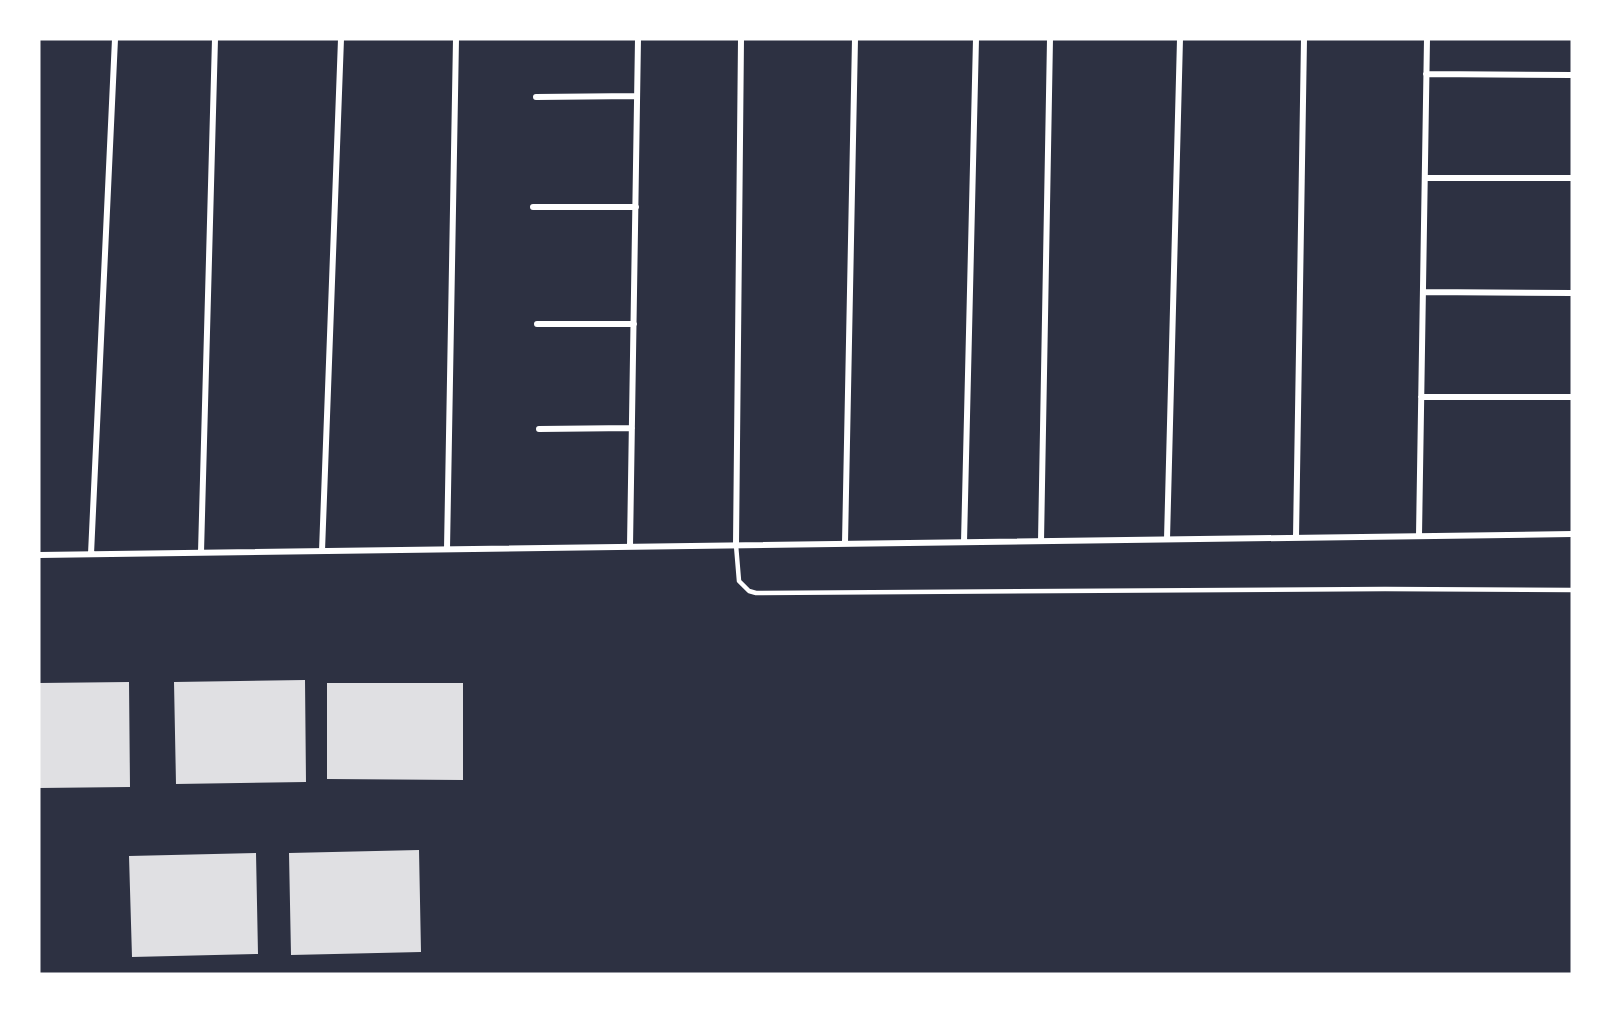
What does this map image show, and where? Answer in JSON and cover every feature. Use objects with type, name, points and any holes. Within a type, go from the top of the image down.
[{"type":"street","points":[[92,554],[115,39]]},
{"type":"street","points":[[201,552],[215,39]]},
{"type":"street","points":[[322,551],[341,39]]},
{"type":"street","points":[[447,549],[456,39]]},
{"type":"street","points":[[630,546],[638,39]]},
{"type":"street","points":[[736,545],[741,39]]},
{"type":"street","points":[[845,543],[855,39]]},
{"type":"street","points":[[964,542],[976,39]]},
{"type":"street","points":[[1041,541],[1050,39]]},
{"type":"street","points":[[1167,539],[1180,39]]},
{"type":"street","points":[[1296,537],[1304,39]]},
{"type":"street","points":[[1419,535],[1427,39]]},
{"type":"street","points":[[1426,74],[1572,75]]},
{"type":"street","points":[[536,97],[637,96]]},
{"type":"street","points":[[1425,178],[1572,178]]},
{"type":"street","points":[[533,207],[636,207]]},
{"type":"street","points":[[1423,292],[1572,292]]},
{"type":"street","points":[[537,324],[634,324]]},
{"type":"street","points":[[1421,397],[1572,397]]},
{"type":"street","points":[[539,429],[632,428]]},
{"type":"street","points":[[39,555],[1572,534]]},
{"type":"lane","points":[[736,545],[739,581],[749,591],[756,593],[1572,590]]},
{"type":"building","points":[[305,680],[306,782],[176,784],[174,682]]},
{"type":"building","points":[[129,682],[130,787],[39,788],[39,683]]},
{"type":"building","points":[[327,683],[463,683],[463,780],[327,779]]},
{"type":"building","points":[[419,850],[421,952],[291,955],[289,853]]},
{"type":"building","points":[[256,853],[258,954],[132,957],[129,856]]}]
